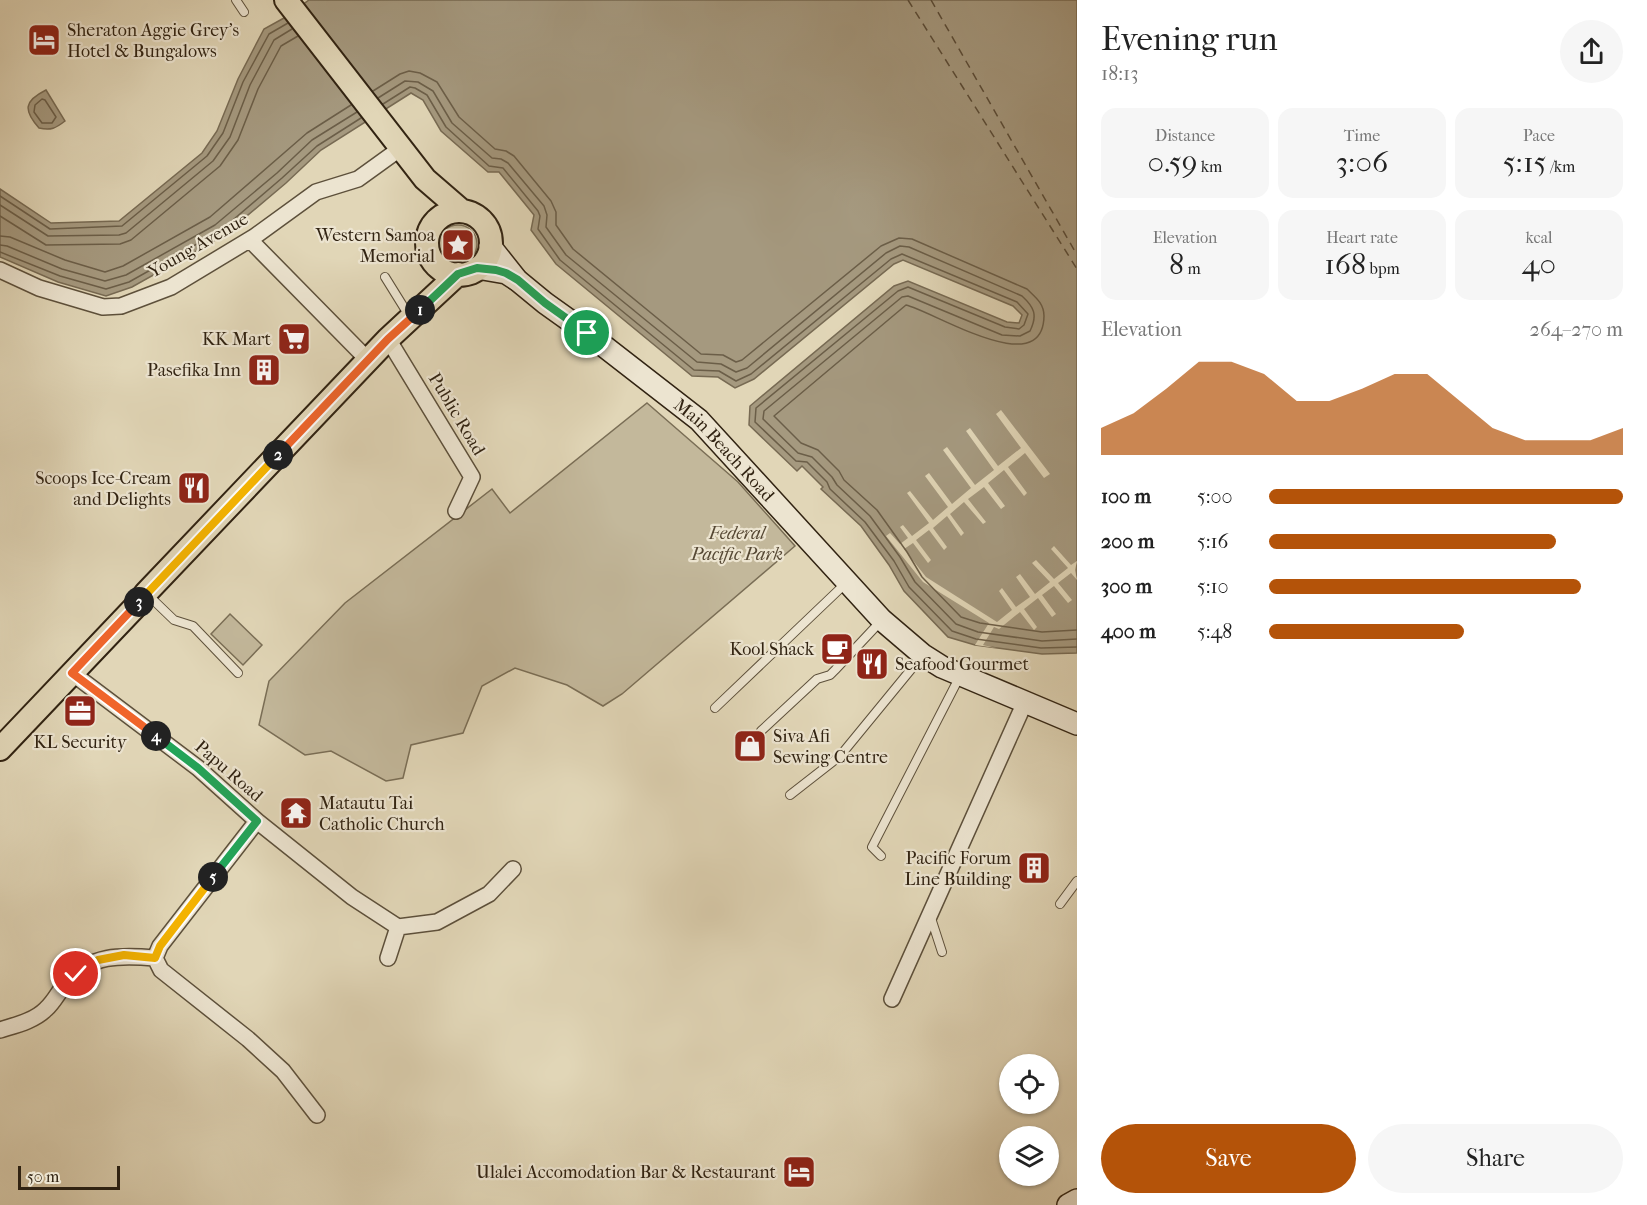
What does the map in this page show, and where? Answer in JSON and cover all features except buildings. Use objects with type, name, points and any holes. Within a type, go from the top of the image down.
[{"type":"main road","points":[[287,0],[425,179],[462,211],[475,215],[482,221],[490,237],[488,254],[388,339]]},
{"type":"main road","points":[[425,179],[437,218]]},
{"type":"main road","points":[[462,211],[446,213],[437,218],[431,228],[427,238],[428,249],[435,263],[448,272],[506,273],[518,280]]},
{"type":"main road","name":"Main Beach Road","points":[[490,246],[518,280],[545,303],[699,420],[882,620],[923,655],[960,674],[1077,724]]},
{"type":"main road","points":[[0,749],[388,339],[422,298],[431,281],[435,263]]},
{"type":"main road","points":[[1068,1205],[1077,1200]]},
{"type":"street","name":"Young Avenue","points":[[0,270],[39,288],[103,307],[121,306],[171,287],[250,240],[316,192],[358,178],[398,143]]},
{"type":"street","points":[[250,240],[368,360]]},
{"type":"street","name":"Public Road","points":[[388,339],[472,477],[456,512]]},
{"type":"street","name":"Papu Road","points":[[72,673],[198,768],[257,821],[352,897],[398,927]]},
{"type":"street","points":[[892,999],[1026,702]]},
{"type":"street","points":[[257,821],[160,946],[155,958],[161,970],[283,1071],[317,1115]]},
{"type":"street","points":[[388,958],[398,927],[437,922],[489,894],[513,869]]},
{"type":"street","points":[[0,1029],[34,1018],[46,1009],[66,982],[98,960],[124,955],[155,958]]},
{"type":"lane","points":[[236,0],[244,12]]},
{"type":"lane","points":[[385,278],[408,314]]},
{"type":"lane","points":[[715,708],[847,582]]},
{"type":"lane","points":[[146,593],[174,620],[193,626],[238,673]]},
{"type":"lane","points":[[761,731],[817,679],[830,675],[836,670],[882,620]]},
{"type":"lane","points":[[790,795],[840,756],[923,655]]},
{"type":"lane","points":[[881,855],[873,847],[960,674]]},
{"type":"lane","points":[[1060,904],[1077,881]]},
{"type":"lane","points":[[930,913],[942,952]]},
{"type":"green space","points":[[458,225],[472,230],[477,244],[472,258],[458,263],[444,258],[439,244],[444,230]]},
{"type":"green space","name":"Federal Pacific Park","points":[[647,403],[738,482],[795,546],[622,694],[603,706],[567,685],[515,668],[482,686],[463,733],[411,745],[403,778],[386,781],[331,751],[305,755],[259,725],[269,681],[345,603],[492,489],[510,513]]},
{"type":"green space","points":[[230,614],[262,645],[243,665],[211,634]]},
{"type":"water","points":[[309,0],[1077,0],[1077,653],[1042,654],[975,645],[948,637],[904,591],[889,565],[861,526],[821,489],[823,487],[802,466],[797,471],[749,425],[750,406],[894,286],[908,281],[1007,322],[1019,323],[1022,315],[1013,306],[903,260],[894,264],[754,379],[735,388],[718,377],[692,376],[556,264],[531,230],[534,215],[499,172],[488,172],[441,131],[423,100],[411,93],[321,150],[223,236],[132,287],[106,296],[58,282],[0,257],[0,189],[51,223],[119,221],[202,153],[217,131],[238,79],[264,29]]},
{"type":"water","points":[[46,90],[65,121],[50,129],[39,128],[28,111],[33,98]]},
{"type":"pier","points":[[1001,410],[1050,474],[1044,478],[1025,453],[1008,467],[1027,493],[1024,496],[1004,470],[988,483],[1005,506],[1001,509],[984,487],[968,499],[986,522],[983,524],[964,502],[950,514],[964,533],[961,536],[947,516],[933,528],[947,547],[944,550],[929,530],[916,540],[931,560],[928,563],[913,543],[904,549],[926,577],[997,622],[1012,610],[999,591],[1002,588],[1016,607],[1030,597],[1016,577],[1020,574],[1035,594],[1050,582],[1032,563],[1036,560],[1054,579],[1068,568],[1051,549],[1054,546],[1071,565],[1077,561],[1075,570],[1077,580],[1071,573],[1058,583],[1072,600],[1068,603],[1054,586],[1042,595],[1056,614],[1052,617],[1038,598],[1024,609],[1037,627],[1034,630],[1020,612],[999,629],[994,627],[983,645],[997,648],[975,645],[989,623],[923,582],[886,536],[890,533],[900,544],[908,538],[900,527],[903,525],[912,536],[929,523],[907,493],[910,491],[933,520],[948,507],[925,476],[929,473],[952,504],[971,488],[943,450],[947,447],[975,485],[994,470],[966,431],[970,428],[998,466],[1021,448],[996,414]]},
{"type":"ferry route","points":[[908,0],[1077,269]]},
{"type":"ferry route","points":[[931,0],[1077,255]]},
{"type":"place","name":"Sheraton Aggie Grey's Hotel & Bungalows","points":[[44,40]]},
{"type":"place","name":"Western Samoa Memorial","points":[[458,245]]},
{"type":"place","name":"KK Mart","points":[[294,339]]},
{"type":"place","name":"Pasefika Inn","points":[[264,370]]},
{"type":"place","name":"Scoops Ice-Cream and Delights","points":[[194,488]]},
{"type":"place","name":"Kool Shack","points":[[837,649]]},
{"type":"place","name":"Seafood Gourmet","points":[[872,664]]},
{"type":"place","name":"KL Security","points":[[80,711]]},
{"type":"place","name":"Siva Afi Sewing Centre","points":[[750,746]]},
{"type":"place","name":"Matautu Tai Catholic Church","points":[[296,813]]},
{"type":"place","name":"Pacific Forum Line Building","points":[[1034,868]]},
{"type":"place","name":"Ulalei Accomodation Bar & Restaurant","points":[[799,1172]]},
{"type":"route","points":[[76,974],[98,960],[124,955],[155,958],[160,946],[257,821],[198,768],[72,673],[388,339],[458,274],[465,274],[477,268],[506,273],[587,333]]}]
